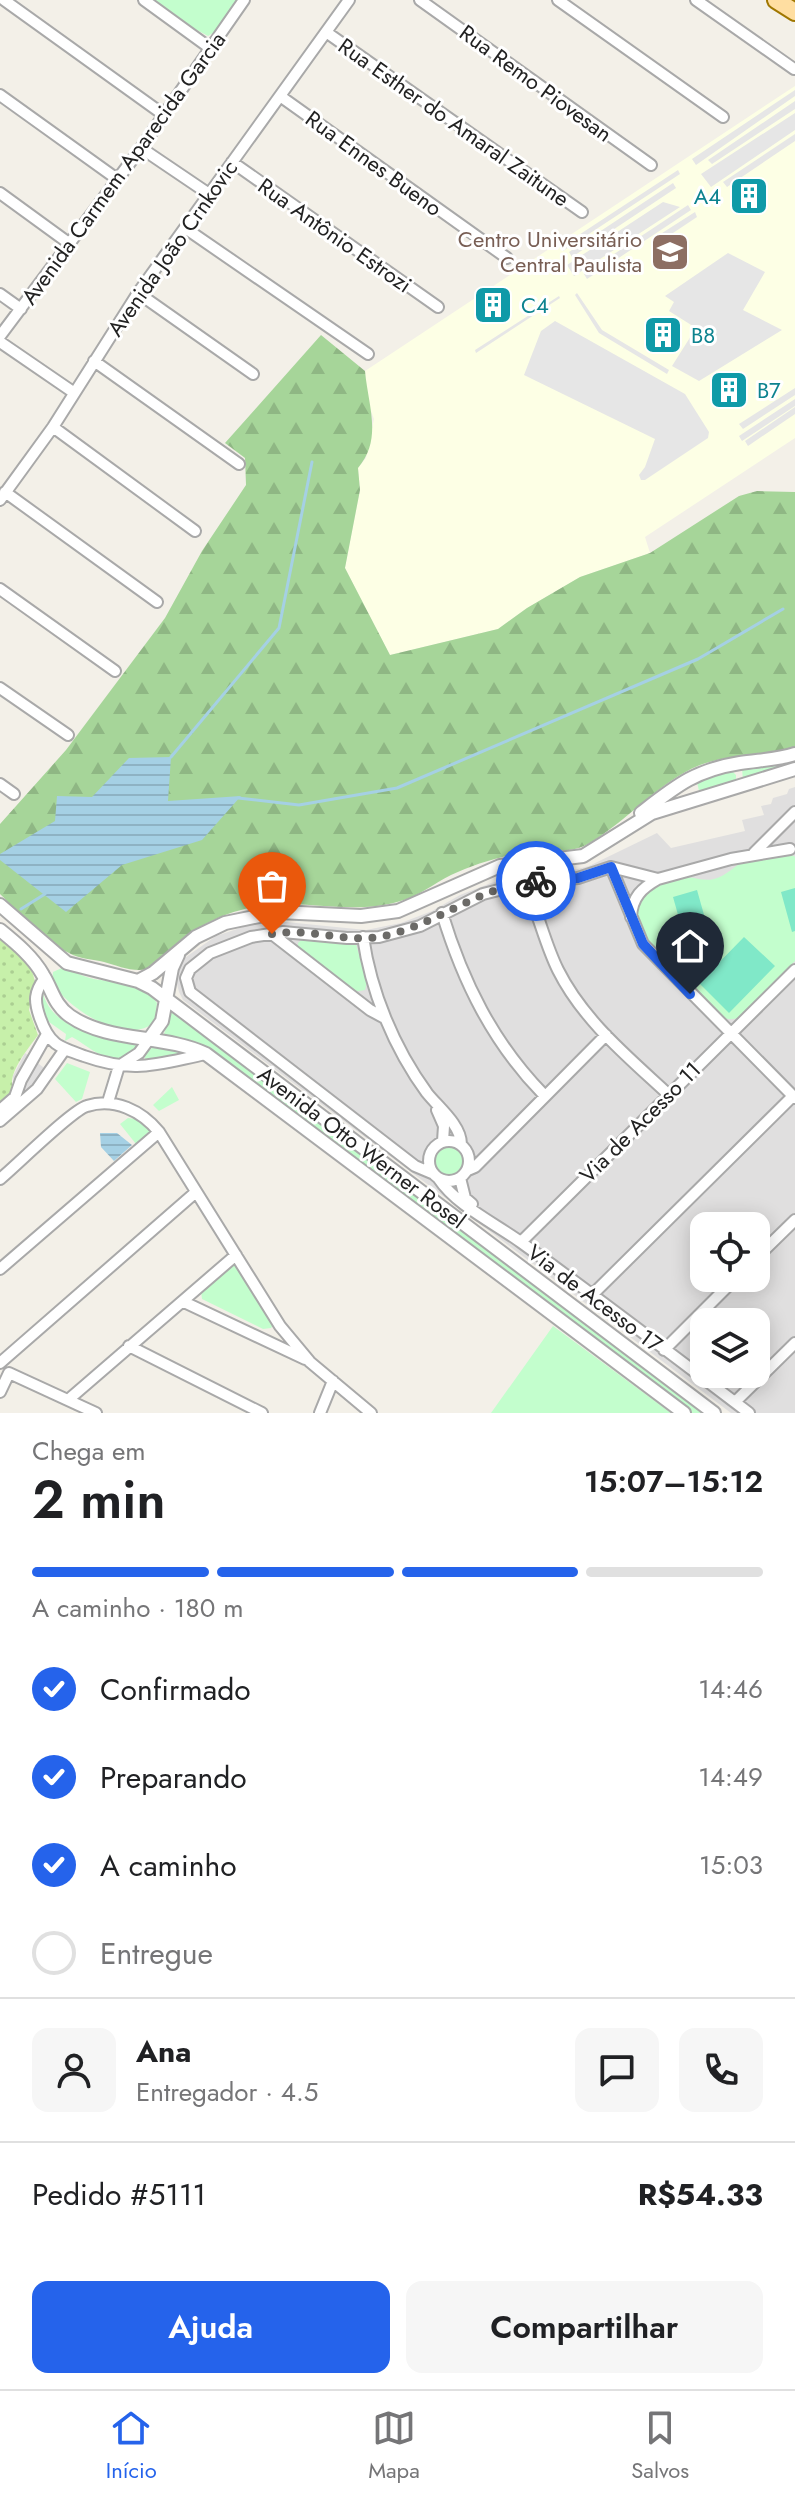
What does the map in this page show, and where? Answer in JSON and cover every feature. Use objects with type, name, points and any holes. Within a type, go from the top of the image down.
[{"type":"main road","points":[[776,0],[795,12]]},
{"type":"street","points":[[4,0],[164,115]]},
{"type":"street","points":[[144,0],[210,48]]},
{"type":"street","name":"Avenida Carmem Aparecida Garcia","points":[[0,339],[141,148],[244,0]]},
{"type":"street","name":"Avenida João Crnkovic","points":[[3,496],[53,427],[138,293],[349,0]]},
{"type":"street","name":"Rua Remo Piovesan","points":[[420,0],[651,165]]},
{"type":"street","points":[[558,0],[723,117]]},
{"type":"street","points":[[696,0],[794,69]]},
{"type":"street","name":"Rua Esther do Amaral Zaitune","points":[[326,32],[582,212]]},
{"type":"street","points":[[0,95],[117,179]]},
{"type":"street","name":"Rua Ennes Bueno","points":[[280,96],[507,258]]},
{"type":"street","points":[[141,148],[209,194]]},
{"type":"street","name":"Rua Antônio Estrozi","points":[[232,162],[438,307]]},
{"type":"street","points":[[0,193],[70,244]]},
{"type":"street","points":[[185,228],[368,354]]},
{"type":"street","points":[[138,293],[253,374]]},
{"type":"street","points":[[0,294],[21,309]]},
{"type":"street","points":[[0,339],[73,392]]},
{"type":"street","points":[[94,361],[239,464]]},
{"type":"street","points":[[53,427],[195,531]]},
{"type":"street","points":[[3,496],[157,602]]},
{"type":"street","points":[[0,589],[115,671]]},
{"type":"street","points":[[0,688],[68,735]]},
{"type":"street","points":[[620,833],[672,787],[688,778],[732,765],[795,754]]},
{"type":"street","points":[[732,765],[739,773],[738,786]]},
{"type":"street","points":[[138,981],[204,933],[242,918],[289,912],[361,916],[398,911],[415,906],[483,871],[517,862],[583,856],[652,813],[795,769]]},
{"type":"street","points":[[688,778],[689,802]]},
{"type":"street","points":[[0,784],[14,794]]},
{"type":"street","points":[[753,854],[795,812]]},
{"type":"street","points":[[775,834],[793,851]]},
{"type":"street","points":[[631,919],[635,897],[658,879],[753,854],[793,851]]},
{"type":"street","points":[[272,934],[296,932],[347,938],[399,932],[420,926],[483,894],[524,883],[578,878],[611,867],[658,879]]},
{"type":"street","points":[[592,1295],[794,1097],[651,954],[637,934],[611,867]]},
{"type":"street","points":[[524,883],[559,972],[579,1005],[668,1094]]},
{"type":"street","name":"Avenida Otto Werner Rosel","points":[[0,905],[67,963],[138,981],[165,997],[714,1413]]},
{"type":"street","points":[[442,913],[467,982],[492,1031],[518,1068],[544,1095]]},
{"type":"street","name":"Avenida Otto Werner Rosel","points":[[0,930],[30,958],[45,978],[56,1001],[71,1016],[82,1023],[113,1032],[190,1047],[206,1054],[684,1413]]},
{"type":"street","points":[[272,934],[383,1017]]},
{"type":"street","name":"Via de Acesso 17","points":[[272,934],[231,943],[210,953],[190,969],[186,984],[190,992],[415,1166],[437,1176],[452,1194],[749,1413]]},
{"type":"street","points":[[363,937],[383,1017],[413,1071],[459,1133],[470,1163],[464,1174]]},
{"type":"street","points":[[108,1102],[119,1066],[139,1053],[162,1021],[172,968],[183,947]]},
{"type":"street","points":[[67,963],[58,965],[45,978],[38,987],[34,1002],[46,1036],[65,1049],[119,1066],[146,1067],[206,1054]]},
{"type":"street","name":"Via de Acesso 11","points":[[521,1242],[794,972]]},
{"type":"street","points":[[503,1137],[481,1149],[443,1141],[434,1147],[429,1158],[437,1176],[446,1181],[475,1167],[606,1035]]},
{"type":"street","points":[[0,1110],[15,1097],[46,1036]]},
{"type":"street","points":[[0,1121],[37,1089],[65,1049]]},
{"type":"street","points":[[21,1080],[24,1090],[30,1092],[37,1089]]},
{"type":"street","points":[[433,1101],[444,1126],[443,1141]]},
{"type":"street","points":[[0,1179],[84,1106],[108,1102],[148,1118],[280,1326],[310,1362],[371,1413]]},
{"type":"street","points":[[0,1269],[159,1132]]},
{"type":"street","name":"Via de Acesso 17","points":[[400,1152],[429,1158]]},
{"type":"street","name":"Via de Acesso 17","points":[[464,1174],[465,1198],[478,1212]]},
{"type":"street","points":[[0,1392],[3,1368],[196,1192]]},
{"type":"street","points":[[770,1244],[795,1220]]},
{"type":"street","points":[[68,1400],[236,1255]]},
{"type":"street","points":[[664,1350],[722,1292]]},
{"type":"street","points":[[184,1302],[310,1362]]},
{"type":"street","points":[[265,1341],[280,1326]]},
{"type":"street","points":[[735,1402],[795,1343]]},
{"type":"street","points":[[129,1346],[262,1413]]},
{"type":"street","points":[[3,1368],[96,1413]]},
{"type":"street","points":[[320,1413],[333,1381]]},
{"type":"shaded area","name":"Centro Universitário Central Paulista","points":[[795,86],[795,438],[645,537],[650,553],[580,577],[498,629],[390,655],[345,568],[360,490],[358,468],[366,458],[374,419],[368,403],[365,371]]},
{"type":"shaded area","points":[[795,90],[795,96],[696,165],[692,159]]},
{"type":"shaded area","points":[[795,101],[795,109],[712,164],[708,160]]},
{"type":"shaded area","points":[[795,113],[795,130],[711,187],[701,174]]},
{"type":"shaded area","points":[[795,134],[795,141],[727,187],[723,182]]},
{"type":"shaded area","points":[[678,170],[680,174],[563,251],[562,246]]},
{"type":"shaded area","points":[[673,183],[676,188],[572,257],[569,252]]},
{"type":"shaded area","points":[[663,202],[680,207],[574,276],[567,265]]},
{"type":"shaded area","points":[[688,205],[691,210],[587,279],[584,274]]},
{"type":"shaded area","points":[[695,212],[697,217],[661,241],[659,235]]},
{"type":"shaded area","points":[[728,253],[765,272],[743,310],[782,330],[699,381],[672,366],[696,328],[669,311],[674,302],[665,296]]},
{"type":"shaded area","points":[[577,293],[602,330],[669,370],[667,374],[599,333],[575,295]]},
{"type":"shaded area","points":[[560,298],[476,353],[475,350]]},
{"type":"shaded area","points":[[555,321],[685,394],[709,432],[708,438],[641,480],[639,475],[655,439],[524,375],[541,331]]},
{"type":"shaded area","points":[[795,388],[795,395],[743,429],[739,424]]},
{"type":"shaded area","points":[[795,399],[795,406],[742,441],[739,436]]},
{"type":"shaded area","points":[[795,407],[795,414],[748,446],[745,441]]},
{"type":"shaded area","points":[[795,787],[795,1413],[731,1413],[698,1388],[770,1388],[770,1308],[690,1308],[690,1382],[183,1000],[179,992],[175,976],[186,957],[216,936],[246,926],[276,921],[366,930],[401,923],[491,883],[523,875],[589,866],[657,833],[671,848],[745,831],[742,820],[764,815],[761,806],[787,794],[789,789]]},
{"type":"shaded area","points":[[25,1053],[53,1075],[41,1093],[0,1128],[0,1105],[13,1090],[13,1076]]},
{"type":"green space","points":[[155,0],[239,0],[218,30],[208,36]]},
{"type":"green space","points":[[321,335],[365,371],[372,434],[366,457],[358,468],[360,490],[345,568],[390,655],[498,629],[580,577],[650,553],[739,496],[757,491],[795,492],[795,747],[700,765],[671,781],[586,845],[565,850],[527,852],[488,861],[451,875],[405,900],[377,906],[280,904],[241,910],[193,931],[159,962],[146,969],[130,969],[73,955],[41,934],[0,894],[0,824],[66,750],[165,618],[202,551],[246,485],[245,458],[225,443]]},
{"type":"green space","points":[[795,757],[795,766],[743,781],[742,768]]},
{"type":"green space","points":[[731,770],[736,775],[736,782],[699,791],[699,778]]},
{"type":"green space","points":[[789,853],[795,857],[795,961],[738,1018],[723,1018],[687,985],[692,978],[675,962],[671,966],[666,965],[643,935],[636,913],[639,904],[644,896],[662,884],[687,878],[714,879],[746,861]]},
{"type":"green space","points":[[795,888],[795,931],[792,932],[781,892]]},
{"type":"green space","points":[[697,890],[710,936],[686,943],[673,897]]},
{"type":"green space","points":[[304,937],[356,944],[367,982],[365,990],[354,992],[298,948]]},
{"type":"green space","points":[[744,937],[775,966],[729,1013],[699,983]]},
{"type":"green space","points":[[0,938],[28,964],[33,974],[35,982],[29,1010],[38,1035],[17,1065],[11,1091],[0,1105]]},
{"type":"green space","points":[[64,967],[90,978],[129,984],[145,991],[157,1003],[155,1022],[143,1029],[129,1030],[114,1028],[84,1013],[52,983],[53,972]]},
{"type":"green space","points":[[42,990],[47,1004],[68,1024],[97,1035],[142,1041],[140,1046],[129,1054],[114,1058],[99,1054],[72,1037],[65,1041],[66,1034],[49,1022],[47,1024],[36,1003]]},
{"type":"green space","points":[[172,1009],[708,1413],[691,1413],[207,1048],[164,1034]]},
{"type":"green space","points":[[153,1047],[186,1052],[165,1060],[146,1062],[144,1055]]},
{"type":"green space","points":[[67,1063],[90,1072],[82,1099],[76,1102],[55,1079]]},
{"type":"green space","points":[[172,1087],[179,1100],[159,1111],[153,1105]]},
{"type":"green space","points":[[128,1118],[148,1125],[150,1133],[136,1144],[120,1124]]},
{"type":"green space","points":[[449,1147],[459,1151],[463,1161],[459,1171],[449,1175],[439,1171],[435,1161],[439,1151]]},
{"type":"green space","points":[[235,1265],[274,1324],[271,1328],[263,1329],[202,1299],[201,1291],[228,1266]]},
{"type":"green space","points":[[553,1326],[671,1413],[491,1413]]},
{"type":"water","points":[[171,757],[168,801],[241,796],[202,840],[122,865],[66,912],[0,860],[0,854],[55,821],[57,796],[92,797],[129,758]]},
{"type":"water","points":[[100,1133],[117,1133],[132,1145],[114,1161],[101,1147]]},
{"type":"waterway","points":[[171,757],[279,628],[312,462]]},
{"type":"waterway","points":[[238,798],[299,805],[397,788],[698,659],[783,609]]},
{"type":"waterway","points":[[21,909],[45,894]]},
{"type":"way so far","points":[[272,934],[296,932],[347,938],[379,937],[420,926],[483,894],[536,881]]},
{"type":"place","name":"A4","points":[[749,196]]},
{"type":"place","name":"Centro Universitário Central Paulista","points":[[670,252]]},
{"type":"place","name":"C4","points":[[493,305]]},
{"type":"place","name":"B8","points":[[663,335]]},
{"type":"place","name":"B7","points":[[729,390]]},
{"type":"route","points":[[536,881],[578,878],[611,867],[643,944],[690,994]]}]
